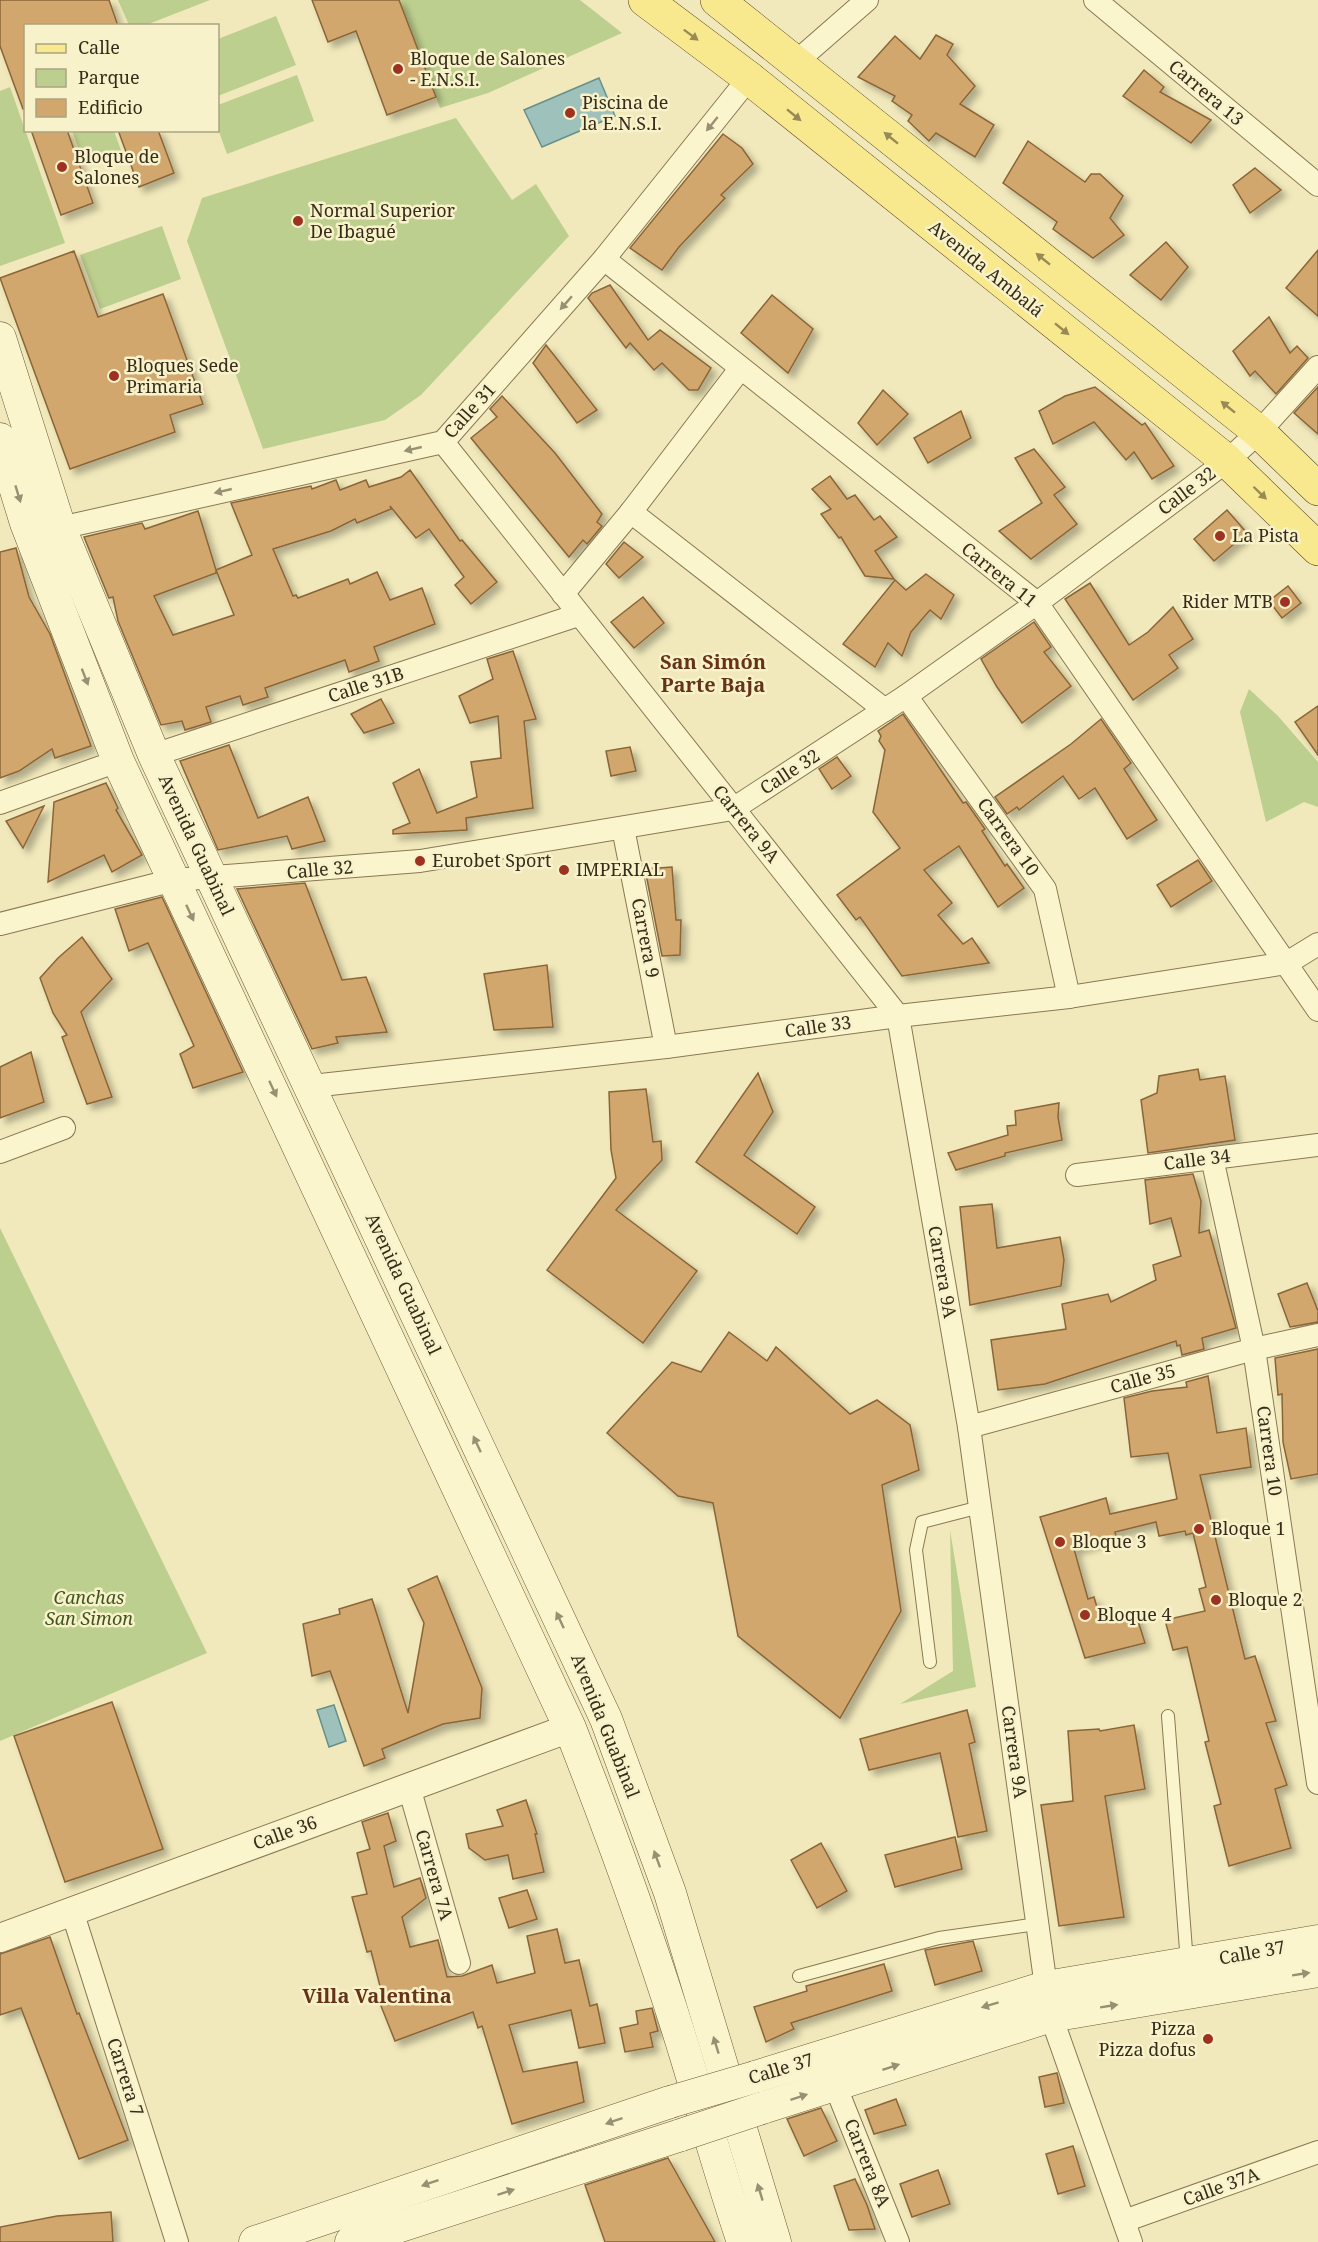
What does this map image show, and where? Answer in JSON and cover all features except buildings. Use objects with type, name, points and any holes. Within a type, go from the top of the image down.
[{"type":"main road","name":"Avenida Ambalá","points":[[645,0],[749,78],[1227,461],[1318,549]]},
{"type":"main road","points":[[717,0],[1259,432],[1318,489]]},
{"type":"main road","name":"Avenida Guabinal","points":[[0,338],[60,528],[154,755],[211,879],[312,1086],[606,1719],[670,1893],[776,2242]]},
{"type":"main road","name":"Avenida Guabinal","points":[[0,439],[26,523],[118,761],[570,1728],[602,1811],[684,2051],[714,2155],[743,2242]]},
{"type":"main road","name":"Calle 37","points":[[255,2242],[670,2102],[755,2077],[1188,1964],[1318,1941]]},
{"type":"main road","name":"Calle 37","points":[[351,2242],[835,2085],[1048,2002],[1318,1971]]},
{"type":"street","points":[[796,62],[867,0]]},
{"type":"street","name":"Carrera 13","points":[[1095,0],[1318,185]]},
{"type":"street","name":"Calle 31","points":[[60,528],[443,442],[604,259],[749,78]]},
{"type":"street","name":"Carrera 11","points":[[604,259],[1037,603],[1318,1010]]},
{"type":"street","name":"Calle 32","points":[[0,924],[174,880],[211,879],[420,861],[733,809],[906,696],[1037,603],[1227,461],[1259,432],[1318,367]]},
{"type":"street","points":[[563,594],[631,512],[740,369]]},
{"type":"street","name":"Carrera 9A","points":[[443,442],[898,1016],[969,1427],[1048,2002],[1128,2232]]},
{"type":"street","points":[[631,512],[885,710]]},
{"type":"street","name":"Calle 31B","points":[[154,755],[578,615]]},
{"type":"street","name":"Carrera 10","points":[[906,696],[1045,889],[1069,997]]},
{"type":"street","points":[[0,803],[118,761]]},
{"type":"street","name":"Carrera 9","points":[[623,828],[666,1047]]},
{"type":"street","name":"Calle 33","points":[[312,1086],[666,1047],[898,1016],[1069,997],[1287,963],[1318,944]]},
{"type":"street","points":[[0,1152],[64,1128]]},
{"type":"street","name":"Calle 34","points":[[1077,1175],[1318,1145]]},
{"type":"street","name":"Carrera 10","points":[[1212,1158],[1254,1349],[1308,1642],[1318,1783]]},
{"type":"street","name":"Calle 35","points":[[969,1427],[1254,1349],[1318,1335]]},
{"type":"street","name":"Calle 36","points":[[0,1938],[570,1728]]},
{"type":"street","name":"Carrera 7A","points":[[409,1787],[459,1963]]},
{"type":"street","name":"Carrera 7","points":[[72,1911],[177,2242]]},
{"type":"street","name":"Carrera 8A","points":[[835,2085],[898,2242]]},
{"type":"street","name":"Calle 37A","points":[[1128,2232],[1318,2152]]},
{"type":"lane","points":[[930,1662],[916,1550],[922,1522],[980,1507]]},
{"type":"lane","points":[[1168,1716],[1188,1964]]},
{"type":"lane","points":[[799,1976],[939,1938],[1037,1924]]},
{"type":"green space","points":[[118,0],[210,0],[149,24],[129,24]]},
{"type":"green space","points":[[399,0],[580,0],[622,33],[488,93],[440,108]]},
{"type":"green space","points":[[276,16],[296,65],[219,96],[219,39]]},
{"type":"green space","points":[[297,75],[314,121],[227,154],[219,132],[219,105]]},
{"type":"green space","points":[[10,87],[65,243],[0,266],[0,91]]},
{"type":"green space","points":[[456,118],[512,200],[536,184],[569,236],[421,395],[385,420],[263,449],[187,241],[202,198]]},
{"type":"green space","points":[[72,132],[114,132],[122,153],[85,166]]},
{"type":"green space","points":[[162,226],[181,279],[100,309],[80,255]]},
{"type":"green space","points":[[1249,689],[1278,716],[1318,762],[1318,807],[1304,802],[1266,822],[1240,712]]},
{"type":"green space","name":"Canchas San Simon","points":[[0,1228],[207,1653],[0,1741]]},
{"type":"green space","points":[[950,1530],[976,1687],[900,1704],[953,1671]]},
{"type":"water","name":"Piscina de la E.N.S.I.","points":[[599,78],[615,116],[542,147],[524,110]]},
{"type":"water","points":[[334,1705],[346,1741],[329,1747],[317,1710]]},
{"type":"place","name":"Bloque de Salones - E.N.S.I.","points":[[398,69]]},
{"type":"place","name":"Piscina de la E.N.S.I.","points":[[570,113]]},
{"type":"place","name":"Bloque de Salones","points":[[62,167]]},
{"type":"place","name":"Normal Superior De Ibagué","points":[[298,221]]},
{"type":"place","name":"Bloques Sede Primaria","points":[[114,376]]},
{"type":"place","name":"La Pista","points":[[1220,536]]},
{"type":"place","name":"Rider MTB","points":[[1285,602]]},
{"type":"place","name":"Eurobet Sport","points":[[420,861]]},
{"type":"place","name":"IMPERIAL","points":[[564,870]]},
{"type":"place","name":"Bloque 1","points":[[1199,1529]]},
{"type":"place","name":"Bloque 3","points":[[1060,1542]]},
{"type":"place","name":"Bloque 2","points":[[1216,1600]]},
{"type":"place","name":"Bloque 4","points":[[1085,1615]]},
{"type":"place","name":"Pizza Pizza dofus","points":[[1208,2039]]},
{"type":"district","name":"San Simón Parte Baja","points":[[713,674]]},
{"type":"district","name":"Villa Valentina","points":[[377,1996]]}]
